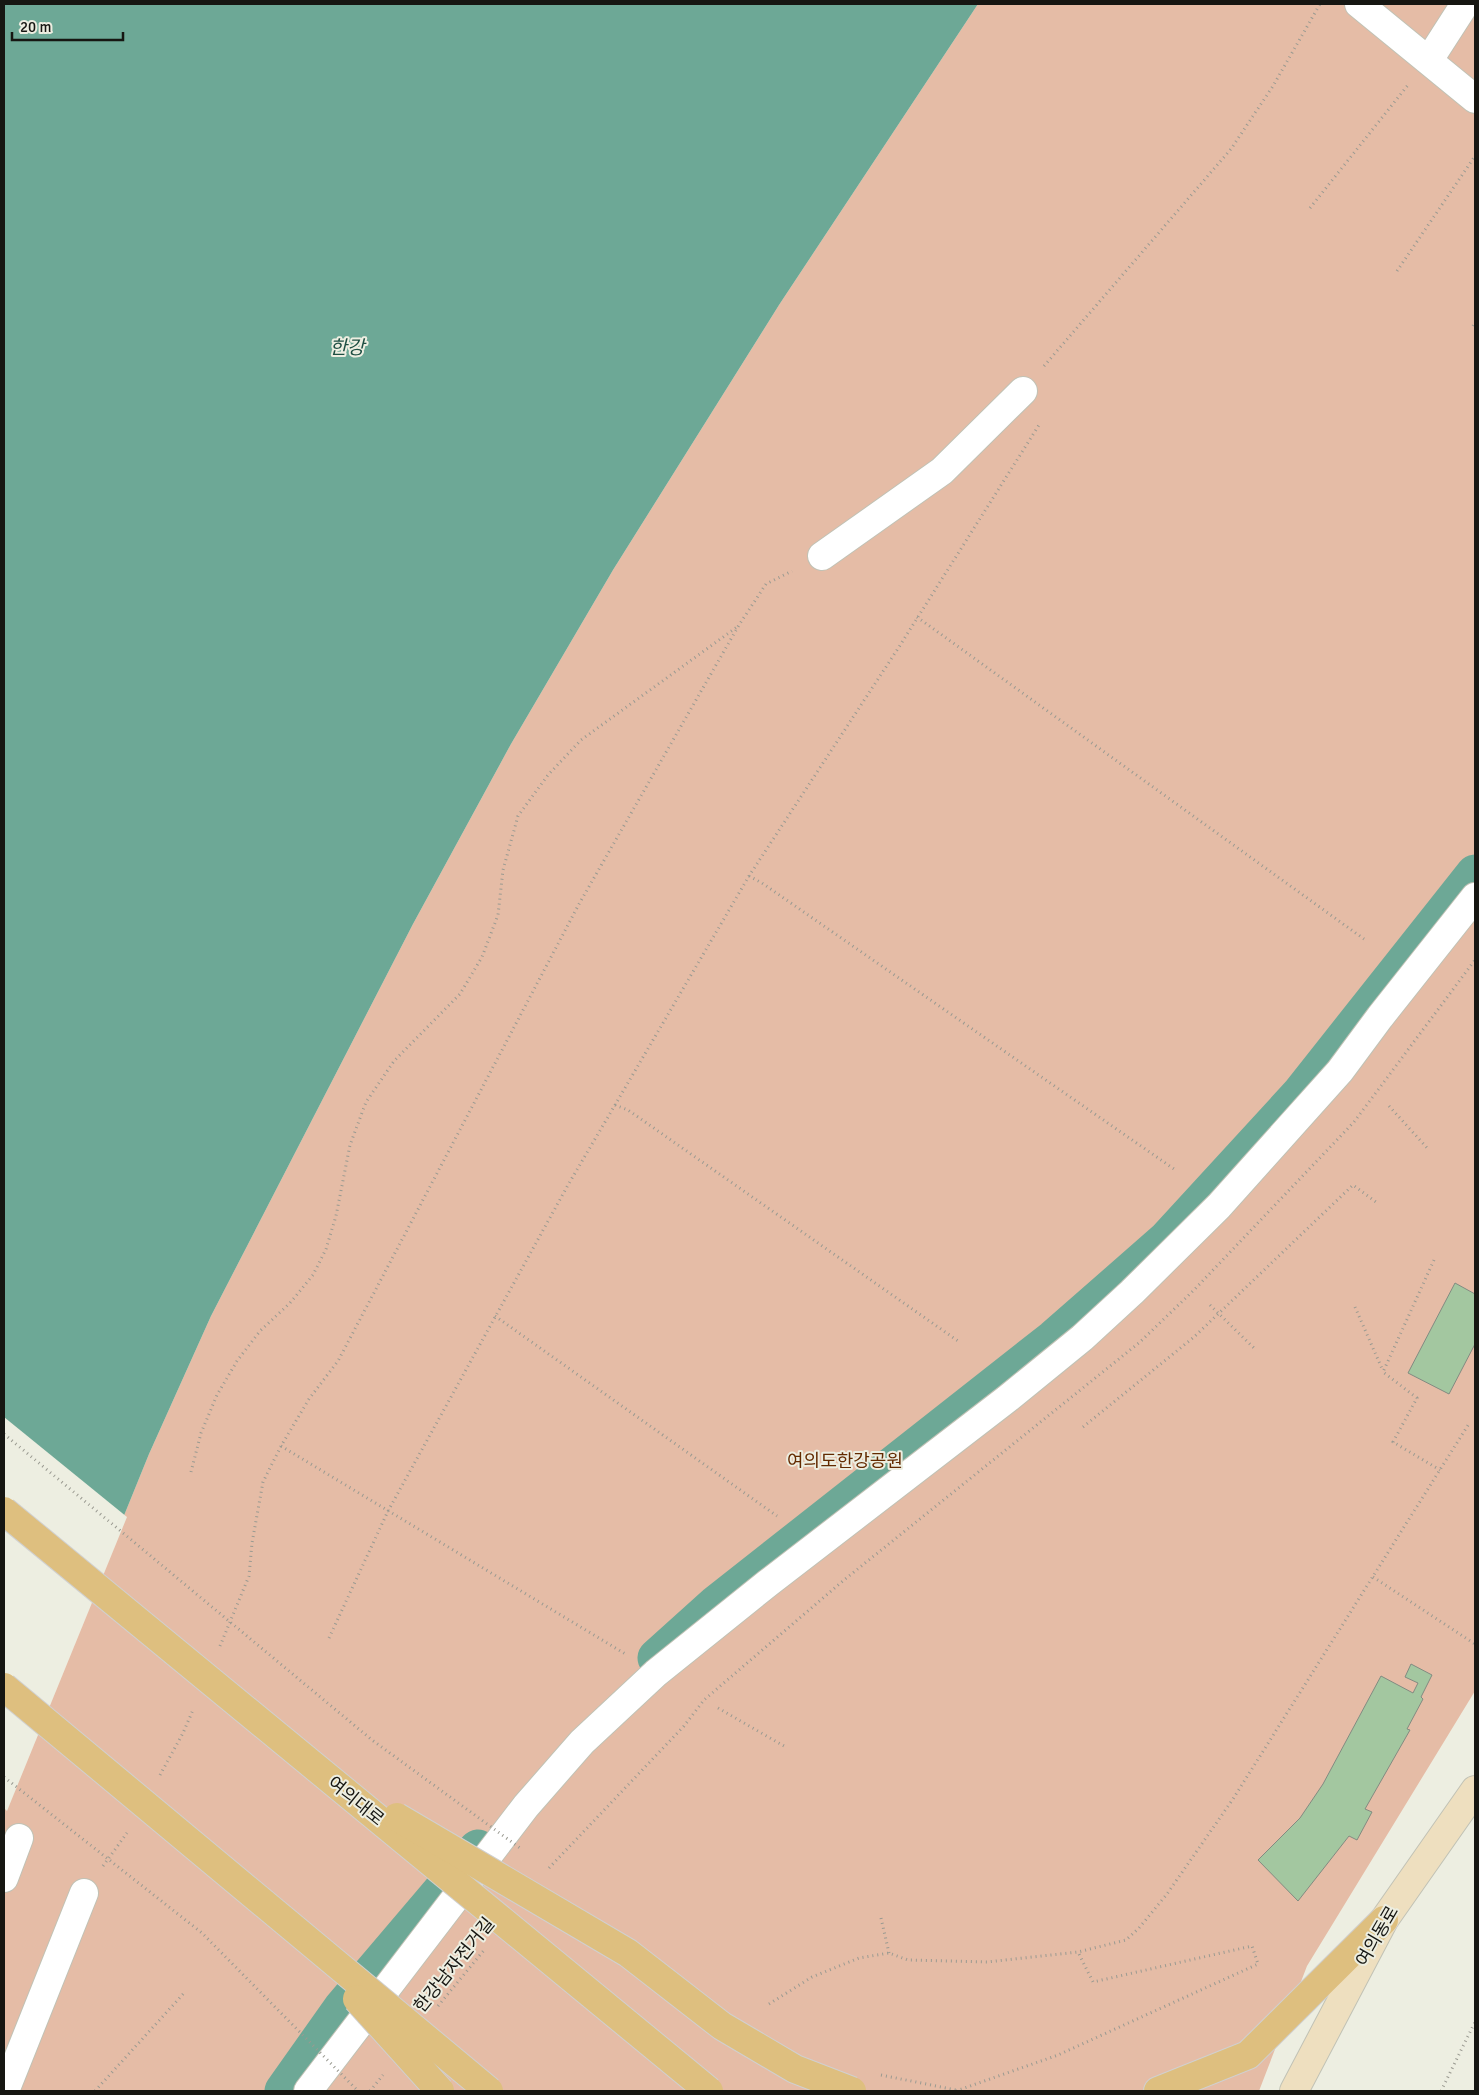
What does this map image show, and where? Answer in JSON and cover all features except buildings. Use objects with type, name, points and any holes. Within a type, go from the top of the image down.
[{"type":"main road","name":"여의대로","points":[[4,1511],[709,2091]]},
{"type":"main road","points":[[4,1687],[489,2091]]},
{"type":"main road","points":[[323,1774],[628,1952],[722,2026],[795,2069],[852,2091]]},
{"type":"main road","name":"여의동로","points":[[1294,2091],[1384,1920],[1475,1790]]},
{"type":"main road","points":[[1158,2091],[1248,2055],[1384,1920]]},
{"type":"main road","points":[[289,1924],[440,2091]]},
{"type":"street","points":[[1359,4],[1475,99]]},
{"type":"street","points":[[1429,60],[1465,4]]},
{"type":"street","points":[[822,556],[942,471],[1023,391]]},
{"type":"street","points":[[308,2091],[526,1806],[582,1742],[656,1673],[768,1583],[1082,1338],[1132,1292],[1219,1206],[1340,1071],[1475,897]]},
{"type":"street","points":[[4,1878],[19,1838]]},
{"type":"street","points":[[5,2091],[84,1893]]},
{"type":"path","points":[[1023,391],[1231,149],[1273,86],[1320,4]]},
{"type":"path","points":[[1310,208],[1429,60]]},
{"type":"path","points":[[1398,271],[1475,156]]},
{"type":"path","points":[[1473,326],[1475,322]]},
{"type":"path","points":[[329,1638],[388,1511],[495,1316],[615,1105],[749,876],[1040,424]]},
{"type":"path","points":[[216,1655],[249,1576],[252,1543],[263,1482],[281,1446],[309,1399],[338,1361],[579,904],[739,625],[766,584],[822,556]]},
{"type":"path","points":[[917,617],[1364,940]]},
{"type":"path","points":[[191,1472],[201,1433],[217,1395],[237,1361],[260,1331],[290,1303],[312,1275],[326,1249],[336,1216],[350,1145],[366,1102],[394,1061],[460,994],[482,957],[498,915],[503,870],[518,816],[548,775],[581,740],[739,625]]},
{"type":"path","points":[[749,876],[762,883],[1174,1169]]},
{"type":"path","points":[[615,1105],[628,1110],[958,1341]]},
{"type":"path","points":[[1390,1106],[1429,1150]]},
{"type":"path","points":[[1083,1426],[1194,1337],[1353,1185],[1376,1202]]},
{"type":"path","points":[[1383,1372],[1434,1260]]},
{"type":"path","points":[[1210,1306],[1256,1349]]},
{"type":"path","points":[[1355,1307],[1383,1372],[1417,1398],[1393,1442],[1440,1470]]},
{"type":"path","points":[[495,1316],[777,1516]]},
{"type":"path","points":[[769,2004],[812,1977],[859,1958],[889,1953],[908,1960],[987,1962],[1078,1952],[1126,1940],[1140,1928],[1167,1894],[1233,1799],[1470,1422]]},
{"type":"path","points":[[4,1434],[372,1740]]},
{"type":"path","points":[[281,1446],[656,1673]]},
{"type":"path","points":[[1373,1577],[1475,1644]]},
{"type":"path","points":[[156,1783],[183,1733],[194,1707]]},
{"type":"path","points":[[718,1708],[784,1746]]},
{"type":"path","points":[[4,1777],[202,1933],[358,2091]]},
{"type":"path","points":[[84,1893],[132,1825]]},
{"type":"path","points":[[544,1875],[559,1856]]},
{"type":"path","points":[[881,1918],[889,1953]]},
{"type":"path","name":"한강남자전거길","points":[[434,2011],[488,1944]]},
{"type":"path","points":[[878,2074],[956,2090],[991,2080],[1058,2054],[1258,1964],[1252,1946],[1093,1982],[1078,1952]]},
{"type":"path","points":[[95,2091],[185,1992]]},
{"type":"path","points":[[1441,2091],[1475,2022]]},
{"type":"path","points":[[370,2091],[387,2070]]},
{"type":"green space","name":"여의도한강공원","points":[[978,4],[1475,4],[1475,1691],[1307,1966],[1259,2091],[4,2091],[4,1811],[149,1454],[211,1316],[413,924],[511,744],[613,570],[779,305]]},
{"type":"water","name":"한강","points":[[4,4],[978,4],[779,305],[613,570],[511,744],[413,924],[211,1316],[149,1454],[4,1811]]},
{"type":"pier","points":[[4,1417],[127,1517],[7,1811],[4,1808]]},
{"type":"waterway","points":[[657,1658],[717,1604],[1054,1339],[1167,1240],[1300,1095],[1475,874]]},
{"type":"waterway","points":[[284,2091],[342,2009],[478,1849]]}]
